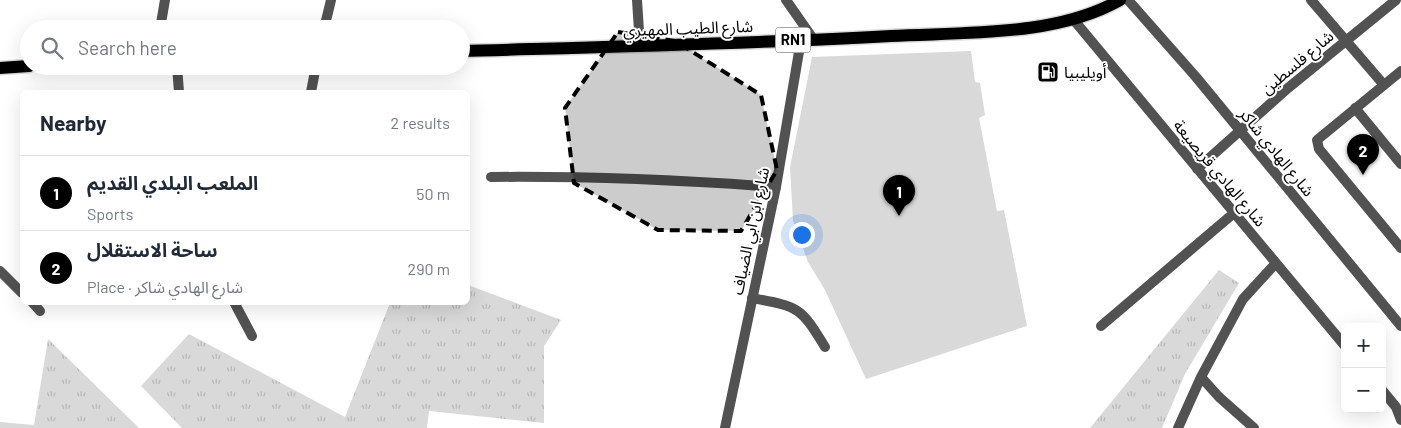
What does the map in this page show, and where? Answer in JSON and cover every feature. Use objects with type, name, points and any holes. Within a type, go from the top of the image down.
[{"type":"main road","name":"شارع الطيب المهيري","points":[[470,51],[990,32],[1073,19],[1103,10],[1120,0]]},
{"type":"main road","points":[[0,68],[20,67]]},
{"type":"street","points":[[162,20],[166,0]]},
{"type":"street","points":[[326,20],[331,0]]},
{"type":"street","points":[[637,0],[640,46]]},
{"type":"street","points":[[786,0],[807,40]]},
{"type":"street","name":"شارع الهادي شاكر","points":[[1128,0],[1240,130],[1401,326]]},
{"type":"street","points":[[1311,0],[1384,85]]},
{"type":"street","name":"شارع فلسطين","points":[[1197,169],[1345,40],[1396,0]]},
{"type":"street","name":"شارع الهادي قريصيعة","points":[[1073,19],[1341,341]]},
{"type":"street","name":"شارع ابن ابي الضياف","points":[[725,428],[807,40]]},
{"type":"street","points":[[1401,71],[1319,137],[1317,145],[1401,248]]},
{"type":"street","points":[[178,75],[179,90]]},
{"type":"street","points":[[312,90],[315,75]]},
{"type":"street","points":[[1355,108],[1401,164]]},
{"type":"street","points":[[491,178],[650,178],[776,187]]},
{"type":"street","points":[[1101,326],[1234,213]]},
{"type":"street","points":[[1178,428],[1201,377],[1243,298],[1276,263]]},
{"type":"street","points":[[0,271],[20,291]]},
{"type":"street","points":[[752,298],[784,304],[800,311],[825,347]]},
{"type":"street","points":[[35,305],[40,311]]},
{"type":"street","points":[[236,305],[252,336]]},
{"type":"street","points":[[1201,377],[1219,397],[1254,428]]},
{"type":"street","points":[[1386,395],[1401,414],[1401,420]]},
{"type":"highlighted area","points":[[618,32],[675,41],[761,95],[777,170],[741,231],[658,230],[574,183],[565,108]]},
{"type":"green space","points":[[971,51],[975,82],[980,83],[985,115],[979,118],[997,211],[1004,210],[1027,326],[866,379],[825,290],[808,262],[793,221],[790,167],[812,57]]},
{"type":"green space","points":[[1219,270],[1239,283],[1185,374],[1162,428],[1090,428]]},
{"type":"green space","points":[[470,286],[561,320],[544,346],[544,423],[429,411],[427,428],[182,428],[141,386],[189,334],[345,417],[389,305],[470,305]]},
{"type":"green space","points":[[48,339],[139,428],[0,428],[0,422],[34,425]]},
{"type":"place","name":"أويليبيا","points":[[1048,72]]},
{"type":"place","name":"ساحة الاستقلال","points":[[1363,175]]},
{"type":"place","name":"الملعب البلدي القديم","points":[[899,216]]}]
